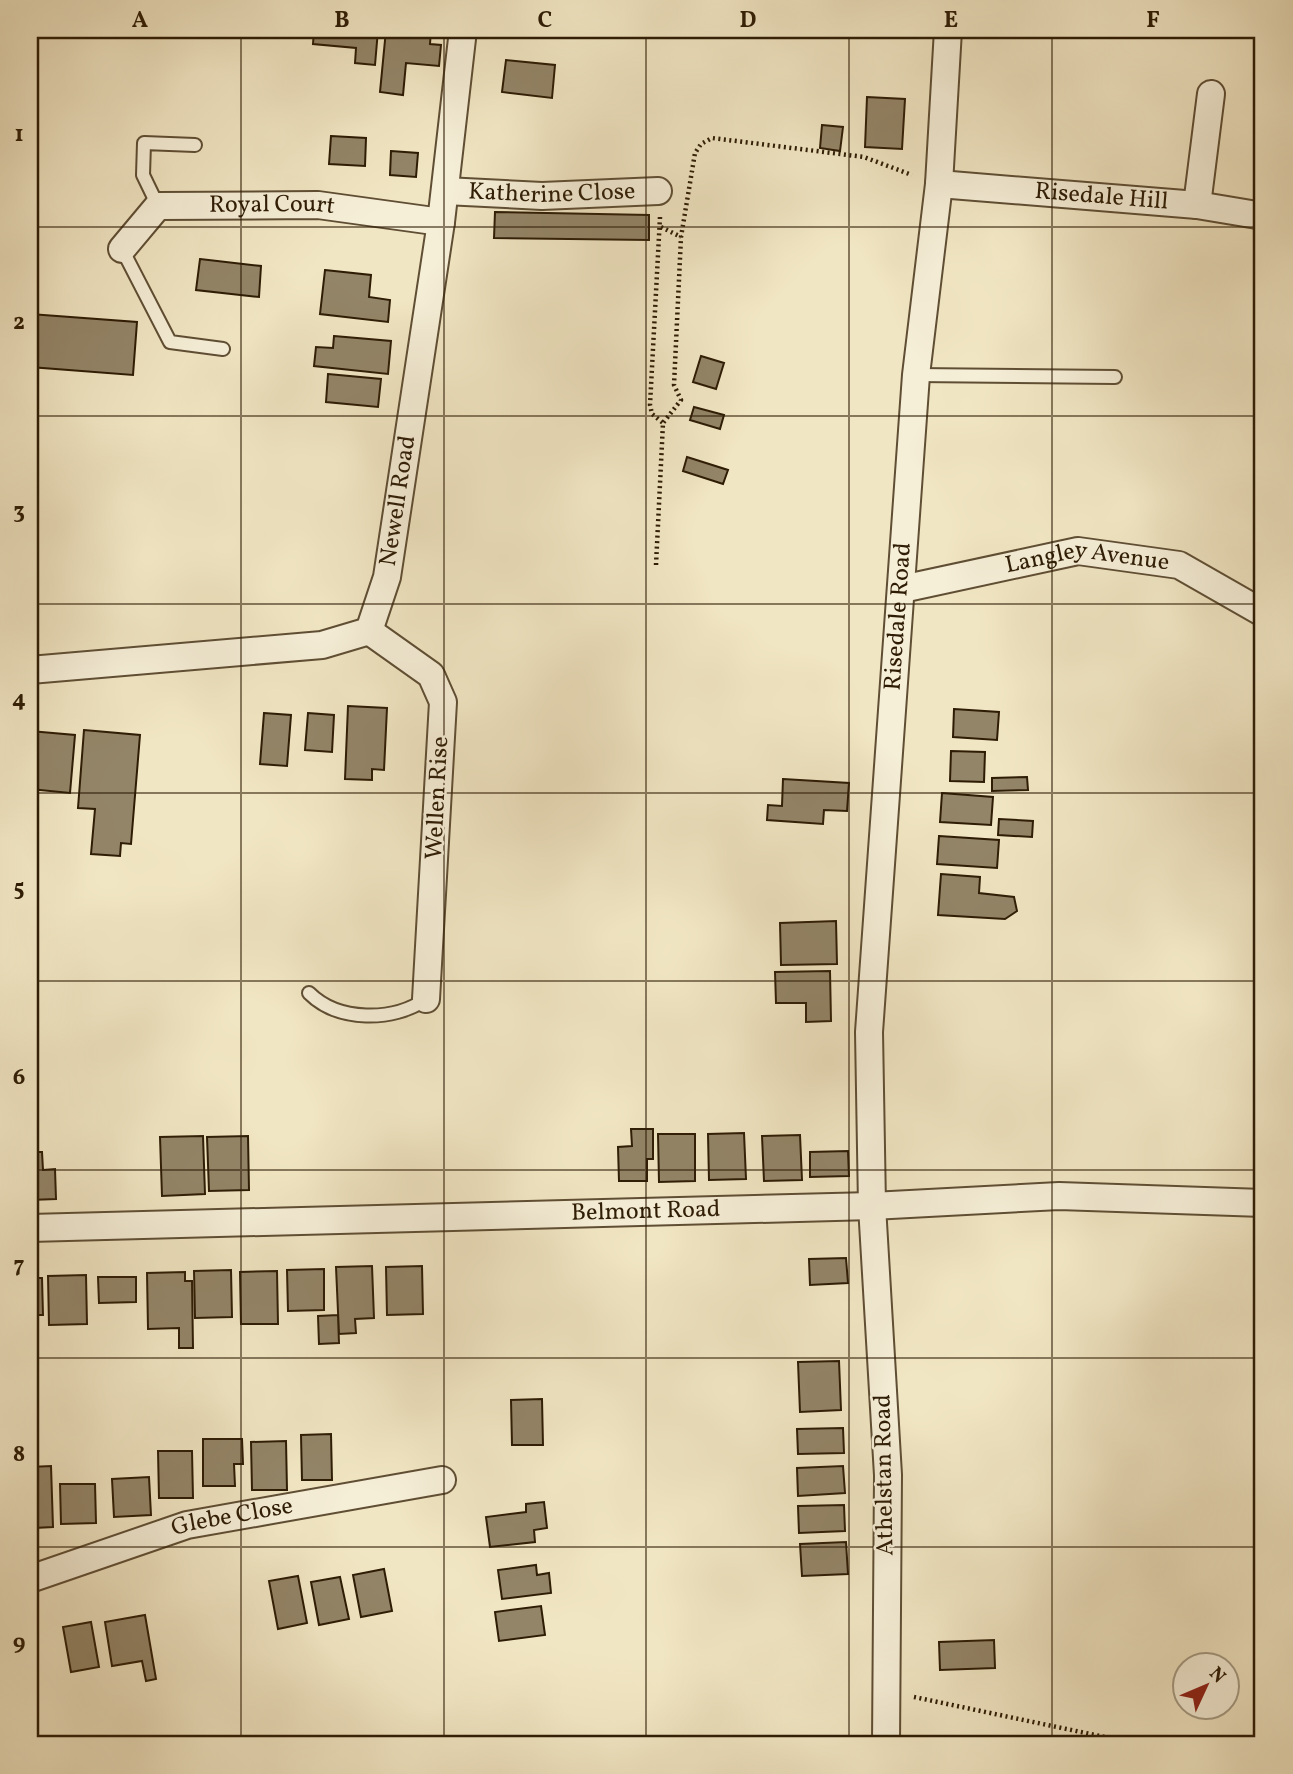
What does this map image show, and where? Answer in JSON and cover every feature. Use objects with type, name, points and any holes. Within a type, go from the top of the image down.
[{"type":"street","name":"Newell Road","points":[[369,631],[387,577],[441,222],[463,30]]},
{"type":"street","name":"Risedale Road","points":[[872,1206],[869,1032],[916,376],[939,184],[948,30]]},
{"type":"street","points":[[1197,205],[1211,94]]},
{"type":"street","name":"Risedale Hill","points":[[939,184],[1197,205],[1263,216]]},
{"type":"street","name":"Katherine Close","points":[[445,191],[542,196],[658,191]]},
{"type":"street","name":"Royal Court","points":[[158,206],[318,205],[441,222]]},
{"type":"street","points":[[122,249],[158,206]]},
{"type":"street","name":"Langley Avenue","points":[[902,589],[1078,551],[1179,565],[1263,613]]},
{"type":"street","points":[[30,670],[323,645],[369,631]]},
{"type":"street","name":"Wellen Rise","points":[[369,631],[431,675],[443,702],[426,999]]},
{"type":"street","name":"Belmont Road","points":[[30,1228],[872,1206],[1059,1196],[1263,1203]]},
{"type":"street","name":"Athelstan Road","points":[[872,1206],[888,1475],[886,1744]]},
{"type":"street","name":"Glebe Close","points":[[30,1579],[187,1525],[442,1480]]},
{"type":"lane","points":[[158,206],[143,175],[144,143],[195,145]]},
{"type":"lane","points":[[122,249],[170,342],[223,349]]},
{"type":"lane","points":[[916,376],[1115,377]]},
{"type":"lane","points":[[309,993],[334,1012],[391,1015],[411,1009],[426,999]]},
{"type":"path","points":[[656,565],[663,422],[681,400],[674,385],[674,369],[681,237],[695,153],[701,144],[712,138],[864,157],[939,184]]},
{"type":"path","points":[[658,191],[661,227],[650,405],[652,414],[663,422]]},
{"type":"path","points":[[661,227],[681,237]]},
{"type":"path","points":[[886,1690],[1138,1744]]},
{"type":"building","points":[[314,30],[378,30],[375,65],[355,63],[356,48],[313,44]]},
{"type":"building","points":[[386,30],[431,30],[430,44],[441,45],[439,66],[406,63],[403,95],[380,92]]},
{"type":"building","points":[[506,60],[555,65],[552,98],[502,92]]},
{"type":"building","points":[[867,97],[905,99],[902,149],[865,147]]},
{"type":"building","points":[[822,125],[843,127],[840,151],[820,148]]},
{"type":"building","points":[[331,136],[366,138],[365,166],[329,164]]},
{"type":"building","points":[[391,151],[418,153],[416,177],[390,175]]},
{"type":"building","points":[[495,212],[649,215],[649,240],[494,238]]},
{"type":"building","points":[[200,259],[261,266],[259,297],[196,290]]},
{"type":"building","points":[[325,270],[371,275],[369,297],[390,300],[388,322],[320,314]]},
{"type":"building","points":[[30,314],[137,322],[133,375],[30,367]]},
{"type":"building","points":[[334,336],[391,341],[388,374],[314,366],[316,347],[333,348]]},
{"type":"building","points":[[701,356],[724,363],[716,389],[693,382]]},
{"type":"building","points":[[328,374],[381,379],[378,407],[326,402]]},
{"type":"building","points":[[694,407],[724,415],[720,429],[690,420]]},
{"type":"building","points":[[687,457],[728,470],[723,484],[683,471]]},
{"type":"building","points":[[348,706],[387,708],[384,770],[372,769],[372,780],[345,779]]},
{"type":"building","points":[[954,709],[999,712],[997,740],[953,737]]},
{"type":"building","points":[[264,713],[291,715],[287,766],[260,764]]},
{"type":"building","points":[[308,713],[334,715],[332,752],[305,750]]},
{"type":"building","points":[[84,730],[140,735],[131,844],[121,843],[120,856],[91,854],[95,809],[78,808]]},
{"type":"building","points":[[30,731],[75,735],[70,793],[30,789]]},
{"type":"building","points":[[951,751],[985,752],[984,782],[950,781]]},
{"type":"building","points":[[1027,777],[1028,790],[992,791],[992,778]]},
{"type":"building","points":[[783,779],[849,783],[847,811],[824,810],[823,824],[767,820],[768,805],[782,806]]},
{"type":"building","points":[[942,793],[993,797],[991,825],[940,822]]},
{"type":"building","points":[[999,819],[1033,821],[1032,837],[998,835]]},
{"type":"building","points":[[939,836],[999,840],[997,868],[937,864]]},
{"type":"building","points":[[941,874],[980,877],[979,893],[1014,897],[1017,911],[1005,919],[938,915]]},
{"type":"building","points":[[836,921],[837,964],[781,965],[780,923]]},
{"type":"building","points":[[830,971],[831,1021],[806,1022],[806,1003],[776,1003],[775,972]]},
{"type":"building","points":[[631,1129],[653,1129],[653,1159],[647,1159],[647,1181],[619,1181],[618,1147],[632,1146]]},
{"type":"building","points":[[744,1133],[746,1179],[709,1180],[708,1134]]},
{"type":"building","points":[[658,1134],[695,1134],[695,1181],[659,1182]]},
{"type":"building","points":[[800,1135],[802,1180],[764,1181],[762,1136]]},
{"type":"building","points":[[203,1136],[205,1194],[162,1196],[160,1137]]},
{"type":"building","points":[[248,1136],[249,1190],[209,1191],[207,1137]]},
{"type":"building","points":[[848,1151],[849,1176],[810,1177],[810,1152]]},
{"type":"building","points":[[30,1152],[42,1152],[43,1170],[55,1169],[56,1199],[30,1200]]},
{"type":"building","points":[[846,1258],[848,1283],[810,1285],[809,1259]]},
{"type":"building","points":[[372,1266],[374,1318],[355,1319],[356,1333],[339,1334],[336,1267]]},
{"type":"building","points":[[422,1266],[423,1314],[387,1315],[386,1267]]},
{"type":"building","points":[[324,1269],[324,1310],[288,1311],[287,1270]]},
{"type":"building","points":[[231,1270],[232,1317],[195,1318],[194,1271]]},
{"type":"building","points":[[277,1271],[278,1324],[241,1324],[240,1272]]},
{"type":"building","points":[[185,1272],[185,1281],[192,1281],[193,1348],[179,1348],[179,1328],[148,1329],[147,1273]]},
{"type":"building","points":[[86,1275],[87,1324],[49,1325],[48,1276]]},
{"type":"building","points":[[98,1277],[136,1277],[136,1302],[99,1303]]},
{"type":"building","points":[[30,1278],[42,1278],[43,1315],[30,1315]]},
{"type":"building","points":[[338,1315],[339,1343],[319,1344],[318,1316]]},
{"type":"building","points":[[839,1361],[841,1410],[800,1412],[798,1362]]},
{"type":"building","points":[[542,1399],[543,1445],[512,1445],[511,1400]]},
{"type":"building","points":[[843,1428],[844,1453],[798,1454],[797,1429]]},
{"type":"building","points":[[331,1434],[332,1480],[302,1480],[301,1435]]},
{"type":"building","points":[[203,1439],[242,1439],[243,1464],[234,1464],[235,1486],[203,1486]]},
{"type":"building","points":[[286,1441],[287,1490],[252,1490],[251,1442]]},
{"type":"building","points":[[158,1451],[192,1451],[193,1498],[159,1498]]},
{"type":"building","points":[[51,1466],[53,1527],[34,1528],[34,1542],[30,1543],[30,1467]]},
{"type":"building","points":[[843,1466],[845,1493],[798,1496],[797,1468]]},
{"type":"building","points":[[149,1477],[151,1515],[114,1517],[112,1479]]},
{"type":"building","points":[[60,1484],[95,1484],[96,1523],[61,1524]]},
{"type":"building","points":[[544,1502],[547,1528],[534,1530],[535,1542],[490,1547],[486,1517],[526,1512],[526,1504]]},
{"type":"building","points":[[844,1505],[845,1531],[799,1533],[798,1506]]},
{"type":"building","points":[[846,1542],[848,1574],[802,1576],[800,1544]]},
{"type":"building","points":[[536,1565],[537,1575],[549,1573],[551,1593],[502,1599],[498,1570]]},
{"type":"building","points":[[384,1569],[392,1611],[361,1617],[353,1575]]},
{"type":"building","points":[[298,1576],[307,1623],[278,1629],[269,1581]]},
{"type":"building","points":[[340,1577],[349,1619],[319,1625],[311,1582]]},
{"type":"building","points":[[541,1606],[545,1635],[499,1641],[495,1612]]},
{"type":"building","points":[[145,1615],[156,1679],[146,1681],[142,1661],[112,1666],[105,1622]]},
{"type":"building","points":[[91,1622],[99,1667],[71,1672],[63,1627]]},
{"type":"building","points":[[994,1640],[995,1668],[940,1670],[939,1642]]}]
